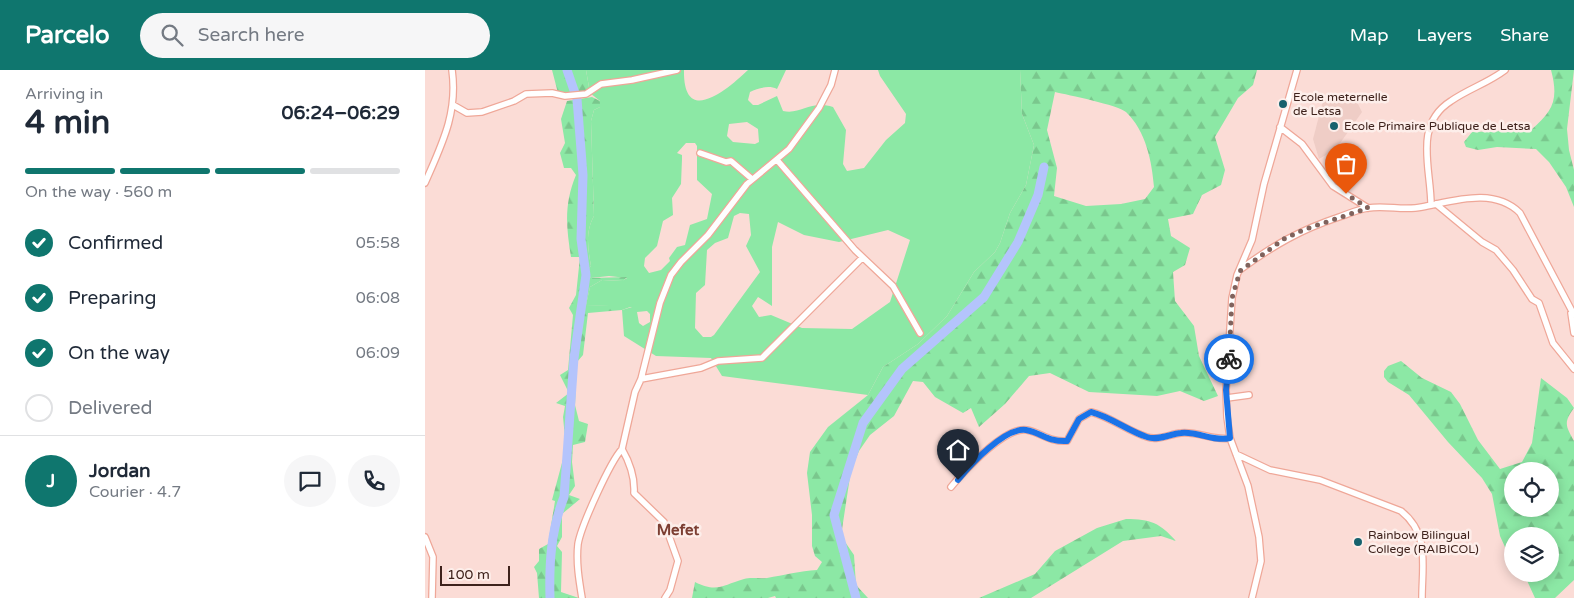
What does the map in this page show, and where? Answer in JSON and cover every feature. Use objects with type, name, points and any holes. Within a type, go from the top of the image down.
[{"type":"street","points":[[425,183],[452,119],[455,89],[453,70]]},
{"type":"street","points":[[453,105],[467,113],[482,112],[514,101],[526,94],[552,93],[562,96],[586,94],[601,84],[632,80],[677,70]]},
{"type":"street","points":[[582,598],[578,572],[579,542],[584,522],[605,475],[616,455],[622,449],[635,392],[641,379],[660,303],[671,274],[709,236],[752,179],[789,149],[813,119],[831,86],[835,70]]},
{"type":"street","points":[[1252,598],[1261,561],[1259,537],[1248,486],[1230,438],[1227,398],[1232,298],[1252,240],[1280,127],[1297,70]]},
{"type":"street","points":[[1505,70],[1487,83],[1451,101],[1433,118],[1426,134],[1433,205],[1496,250],[1513,270],[1532,299],[1539,303],[1553,343],[1574,369]]},
{"type":"street","points":[[1280,127],[1302,144],[1333,186],[1368,208]]},
{"type":"street","points":[[700,153],[726,162],[731,161],[752,179]]},
{"type":"street","points":[[777,160],[863,258],[895,288],[919,333]]},
{"type":"street","points":[[1240,271],[1284,239],[1303,230],[1368,208],[1405,209],[1477,198],[1495,200],[1513,206],[1521,213],[1574,315]]},
{"type":"street","points":[[641,379],[701,368],[717,361],[762,358],[863,258]]},
{"type":"street","points":[[1571,308],[1574,333]]},
{"type":"street","points":[[1227,398],[1249,395]]},
{"type":"street","points":[[951,487],[987,449],[1001,440],[1022,430],[1029,430],[1050,440],[1067,441],[1079,419],[1091,412],[1118,422],[1146,437],[1154,438],[1181,433],[1211,438],[1230,438]]},
{"type":"street","points":[[622,449],[629,462],[635,481],[634,493],[664,522],[678,561],[670,590],[665,598]]},
{"type":"street","points":[[1236,454],[1270,470],[1320,480],[1401,511],[1411,519],[1422,540],[1422,598]]},
{"type":"street","points":[[425,537],[433,557],[432,598]]},
{"type":"shaded area","name":"Ecole Primaire Publique de Letsa","points":[[1354,96],[1362,112],[1336,149],[1319,159],[1313,139],[1324,97]]},
{"type":"green space","points":[[552,70],[586,70],[590,93],[572,95],[558,93]]},
{"type":"green space","points":[[586,70],[684,70],[686,87],[691,97],[698,100],[708,99],[718,94],[748,70],[786,70],[777,89],[767,87],[756,89],[750,92],[748,100],[753,105],[758,105],[777,96],[783,111],[789,112],[818,105],[833,107],[846,130],[843,164],[847,171],[864,168],[886,140],[905,123],[906,114],[880,76],[878,70],[1020,70],[1022,114],[1034,145],[1026,185],[1010,213],[995,252],[974,272],[947,316],[918,344],[883,367],[868,395],[722,376],[711,358],[656,356],[624,336],[622,310],[632,307],[586,305],[590,287],[602,280],[622,281],[627,278],[609,276],[591,278],[587,271],[591,266],[588,234],[594,216],[591,121],[594,110],[600,107],[600,101],[590,93]],"holes":[[[747,122],[758,129],[759,142],[755,144],[733,142],[727,136],[729,124]],[[686,143],[695,143],[697,146],[697,180],[712,194],[707,219],[690,225],[685,245],[677,247],[669,258],[670,261],[661,270],[649,273],[644,266],[645,258],[657,246],[663,221],[673,215],[672,198],[681,184],[682,155],[677,153]],[[740,213],[749,214],[751,235],[746,246],[760,272],[714,335],[703,337],[695,328],[696,293],[705,285],[707,250],[715,243],[728,238],[734,216]],[[778,222],[804,235],[839,242],[888,230],[910,240],[890,302],[852,329],[802,328],[771,315],[759,317],[752,306],[758,297],[772,306],[772,247]],[[647,311],[650,314],[650,322],[643,326],[639,323],[637,312]]]},
{"type":"green space","points":[[1020,70],[1257,70],[1253,85],[1238,98],[1215,137],[1225,170],[1221,185],[1202,195],[1193,214],[1168,219],[1171,236],[1190,248],[1185,265],[1173,272],[1175,301],[1194,326],[1199,356],[1218,396],[1204,401],[1180,391],[1157,396],[1089,392],[1050,373],[1029,376],[1005,404],[979,427],[971,408],[963,413],[935,397],[923,382],[913,381],[894,416],[870,435],[859,451],[851,470],[841,536],[854,555],[856,585],[868,598],[776,598],[775,596],[768,598],[692,598],[695,582],[709,587],[720,587],[747,578],[767,578],[817,570],[822,562],[815,556],[812,546],[812,515],[807,473],[810,452],[828,427],[868,395],[883,367],[918,344],[947,316],[974,272],[995,252],[1010,213],[1026,185],[1034,145],[1022,114]],"holes":[[[1055,92],[1113,106],[1126,112],[1133,120],[1143,137],[1152,167],[1154,187],[1145,199],[1121,204],[1086,206],[1054,196],[1057,168],[1047,130]]]},
{"type":"green space","points":[[1551,70],[1574,70],[1567,129],[1569,150],[1574,170],[1574,207],[1566,187],[1549,162],[1536,149],[1497,147],[1478,150],[1466,147],[1464,142],[1472,132],[1531,130],[1545,117],[1552,104],[1554,89]]},
{"type":"green space","points":[[592,97],[600,101],[600,107],[594,110],[591,121],[594,216],[588,234],[591,266],[587,271],[591,278],[627,277],[623,281],[602,280],[590,287],[586,305],[633,306],[622,310],[588,313],[583,355],[577,362],[575,405],[579,421],[588,424],[585,442],[573,445],[572,462],[575,486],[569,495],[580,499],[562,514],[562,537],[557,546],[562,552],[561,592],[579,598],[539,598],[537,573],[534,567],[539,561],[539,549],[548,544],[555,501],[552,500],[566,448],[563,417],[565,406],[556,403],[569,393],[560,375],[568,370],[573,315],[569,308],[576,295],[580,257],[571,257],[569,246],[567,215],[569,196],[576,175],[571,168],[564,168],[560,153],[565,143],[561,119],[567,101]]},
{"type":"green space","points":[[1401,361],[1422,378],[1451,392],[1460,404],[1478,440],[1500,469],[1504,468],[1504,517],[1559,517],[1559,462],[1522,462],[1532,443],[1541,378],[1567,398],[1574,408],[1568,417],[1567,424],[1574,441],[1574,580],[1555,598],[1535,598],[1528,582],[1559,582],[1559,527],[1504,527],[1504,545],[1500,536],[1492,494],[1482,478],[1448,442],[1409,395],[1388,382],[1384,377],[1384,371],[1388,366]]},
{"type":"green space","points":[[1126,519],[1154,523],[1165,530],[1176,541],[1161,536],[1123,541],[1031,598],[979,598],[1035,574],[1055,551],[1097,528]]},
{"type":"waterway","points":[[550,598],[552,547],[556,522],[564,497],[574,358],[586,275],[581,239],[583,175],[577,99],[567,70]]},
{"type":"waterway","points":[[856,598],[834,515],[863,423],[902,369],[984,297],[1018,242],[1038,195],[1044,167]]},
{"type":"way so far","points":[[1229,359],[1232,298],[1237,275],[1284,239],[1303,230],[1368,208],[1346,194]]},
{"type":"place","name":"Ecole meternelle de Letsa","points":[[1283,104]]},
{"type":"place","name":"Ecole Primaire Publique de Letsa","points":[[1334,126]]},
{"type":"place","name":"Rainbow Bilingual College (RAIBICOL)","points":[[1358,542]]},
{"type":"district","name":"Mefet","points":[[678,530]]},
{"type":"route","points":[[958,480],[987,449],[1001,440],[1022,430],[1029,430],[1050,440],[1067,441],[1071,437],[1079,419],[1084,414],[1091,412],[1118,422],[1146,437],[1154,438],[1181,433],[1211,438],[1230,438],[1226,390],[1229,359]]}]
